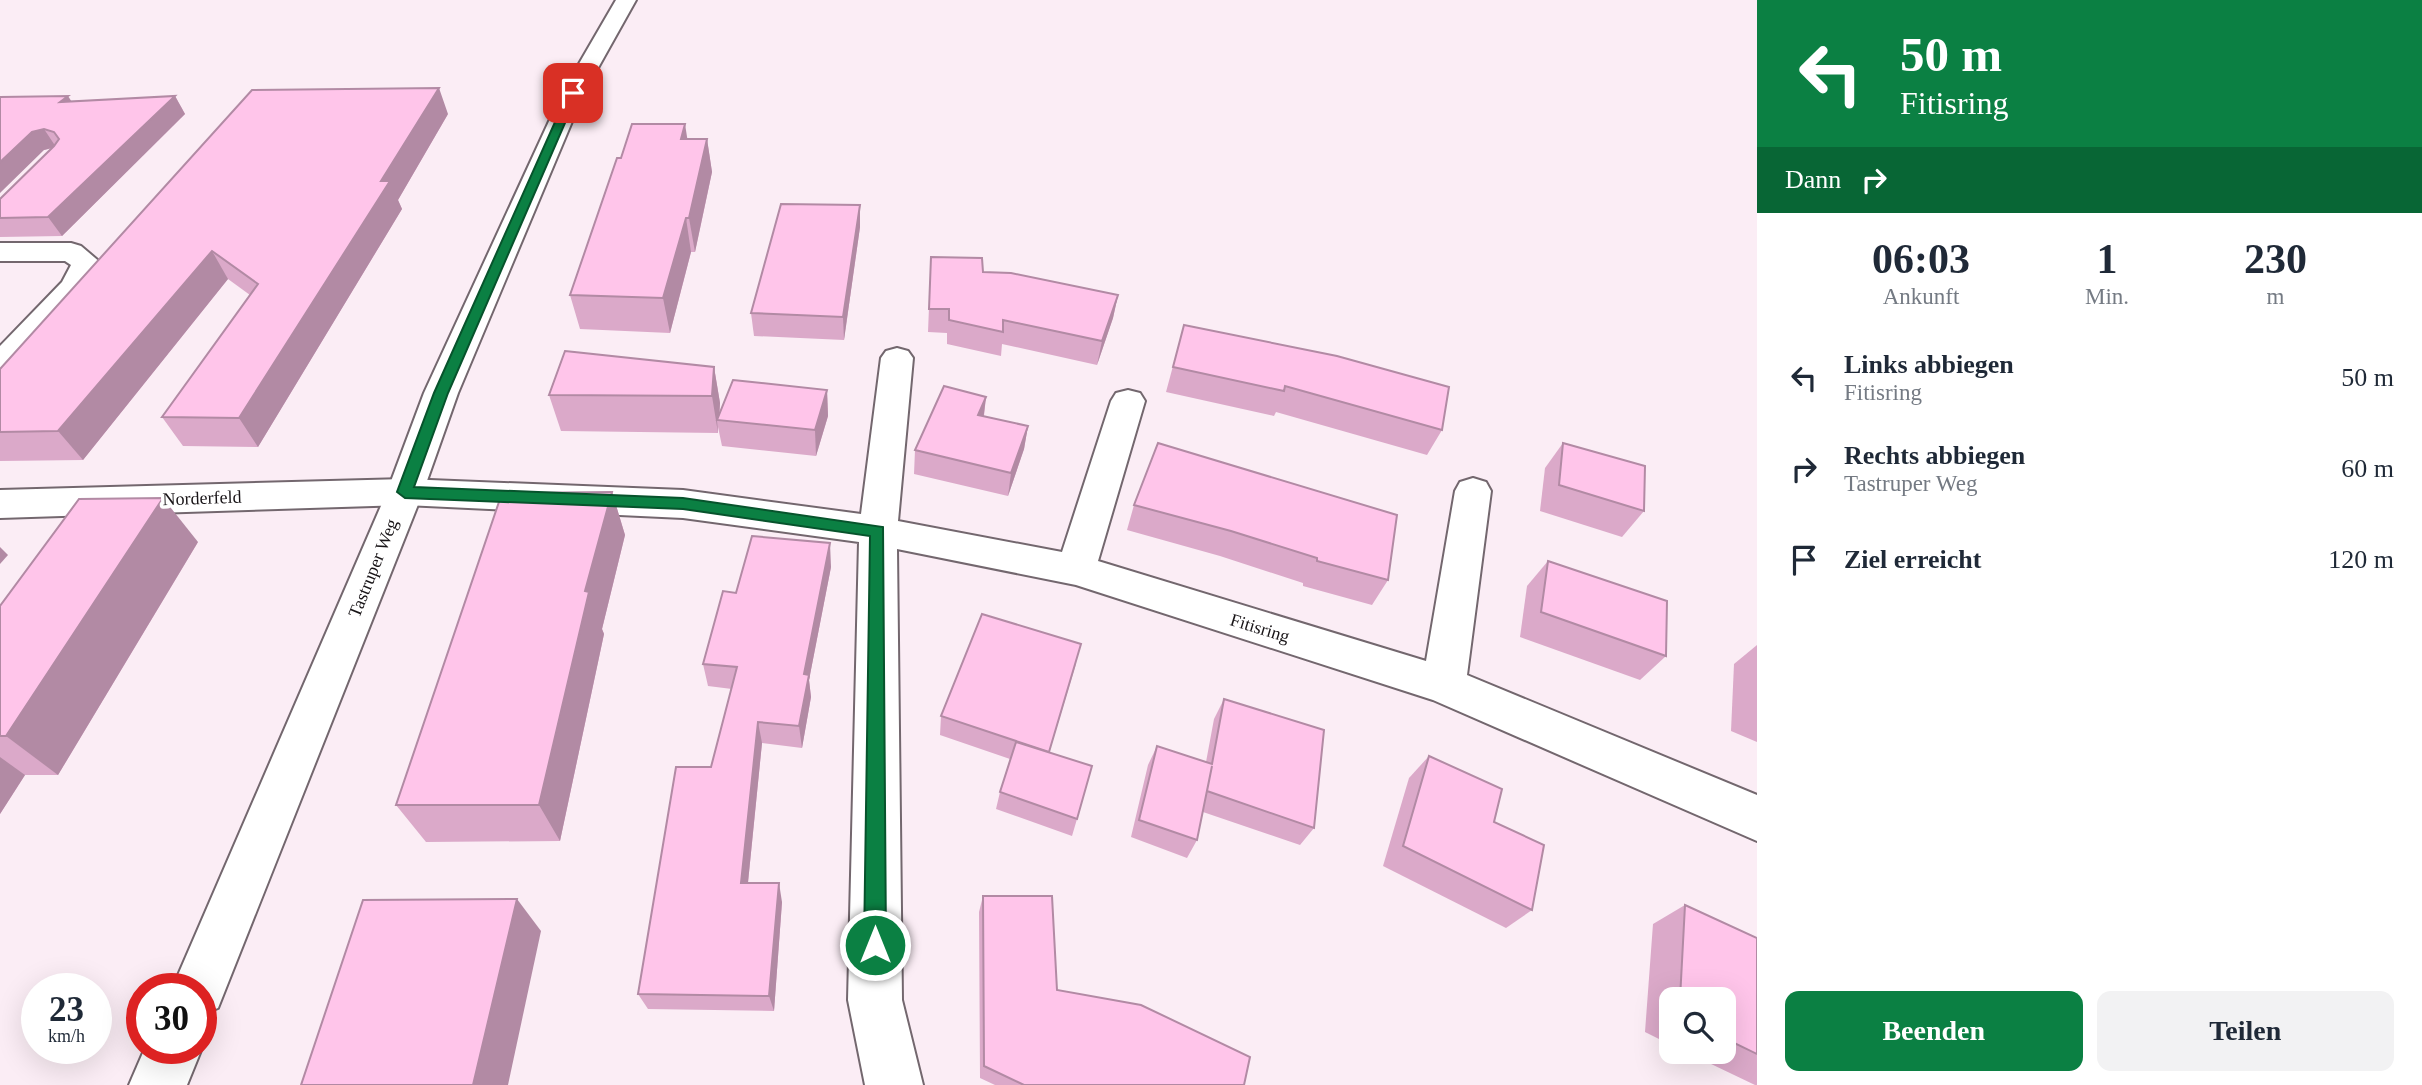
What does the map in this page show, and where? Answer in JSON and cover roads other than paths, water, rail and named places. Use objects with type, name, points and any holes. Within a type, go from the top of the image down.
[{"type":"street","name":"Tastruper Weg","points":[[205,973],[405,492],[441,393],[573,93],[626,0]]},
{"type":"street","points":[[0,251],[71,252],[88,263],[74,286],[0,365]]},
{"type":"street","points":[[894,1085],[875,1000],[878,531],[897,358]]},
{"type":"street","points":[[1076,570],[1128,401]]},
{"type":"street","points":[[1444,685],[1473,491]]},
{"type":"street","name":"Norderfeld","points":[[0,503],[405,492]]},
{"type":"street","name":"Fitisring","points":[[405,492],[683,504],[878,531],[1076,570],[1444,685],[1757,818]]},
{"type":"street","points":[[158,1085],[167,1064]]}]
